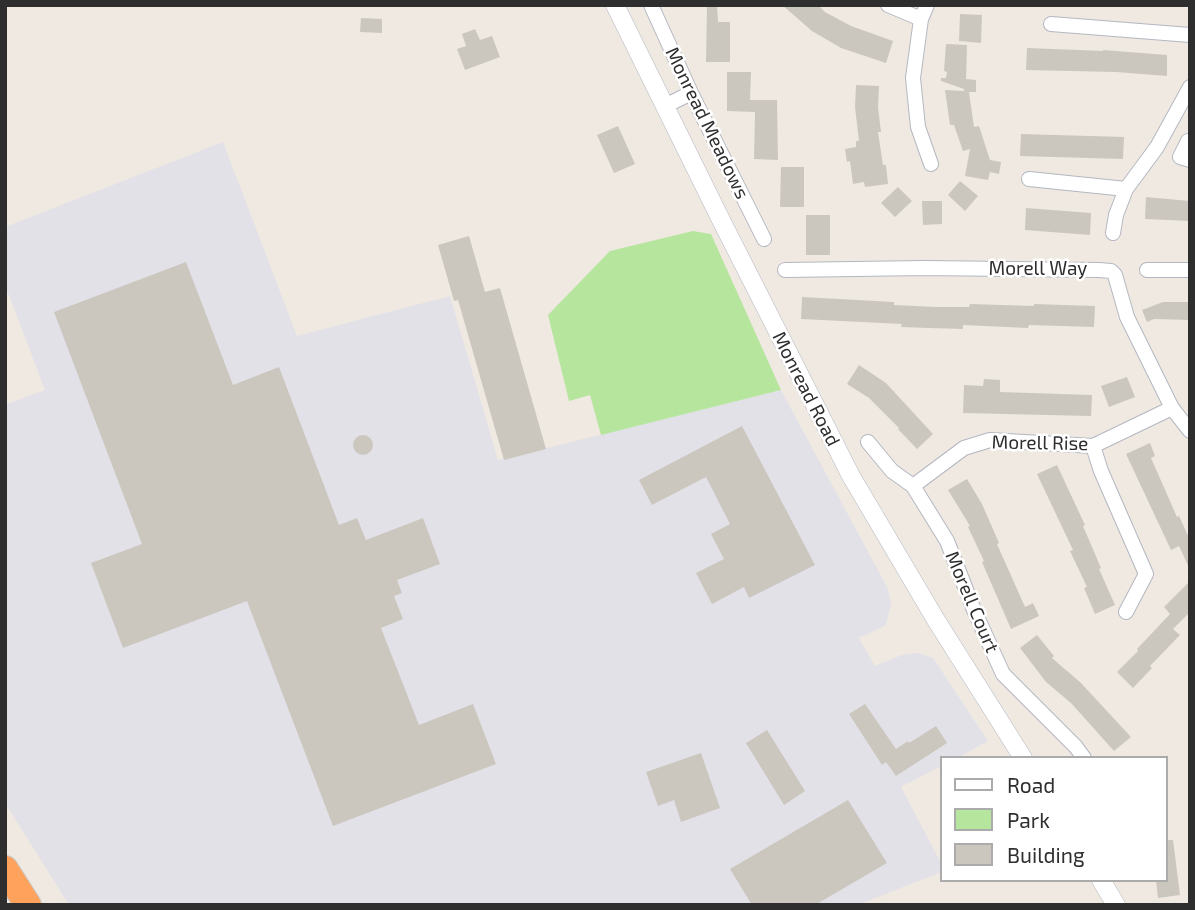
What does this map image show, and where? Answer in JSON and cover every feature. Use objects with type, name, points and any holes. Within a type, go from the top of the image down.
[{"type":"highway","points":[[5,869],[28,905]]},
{"type":"street","name":"Monread Road","points":[[615,5],[851,476],[936,620],[1022,756]]},
{"type":"street","name":"Monread Meadows","points":[[651,5],[691,93],[764,239]]},
{"type":"street","points":[[888,5],[924,12],[913,78],[918,127],[931,164]]},
{"type":"street","points":[[1051,24],[1190,35]]},
{"type":"street","points":[[1113,233],[1116,215],[1126,188],[1157,147],[1190,87]]},
{"type":"street","points":[[665,106],[691,93]]},
{"type":"street","points":[[1188,141],[1180,157],[1190,160]]},
{"type":"street","points":[[1029,179],[1126,188]]},
{"type":"street","name":"Morell Way","points":[[785,270],[924,268],[1111,271],[1115,275],[1126,317],[1172,408],[1190,431]]},
{"type":"street","points":[[1147,270],[1190,270]]},
{"type":"street","name":"Morell Rise","points":[[913,486],[964,448],[990,440],[1093,446],[1172,408]]},
{"type":"street","name":"Morell Court","points":[[868,442],[892,471],[913,486],[947,541],[1003,674],[1083,756]]},
{"type":"street","points":[[1093,446],[1101,471],[1146,574],[1126,612]]},
{"type":"street","points":[[1102,882],[1116,905]]},
{"type":"shaded area","points":[[223,142],[297,336],[450,296],[498,460],[781,390],[888,589],[891,604],[886,625],[859,638],[875,666],[902,655],[919,653],[933,658],[988,741],[961,756],[940,756],[940,767],[901,787],[940,861],[940,872],[858,905],[69,905],[5,803],[5,405],[45,390],[5,285],[5,227]]},
{"type":"green space","points":[[693,231],[711,234],[781,390],[601,435],[590,395],[569,401],[548,315],[610,251]]},
{"type":"building","points":[[707,5],[717,5],[718,22],[730,22],[730,62],[706,62]]},
{"type":"building","points":[[782,5],[818,5],[825,12],[851,26],[893,41],[886,63],[841,48],[812,31]]},
{"type":"building","points":[[960,14],[982,15],[981,43],[959,41]]},
{"type":"building","points":[[361,18],[382,19],[382,33],[360,32]]},
{"type":"building","points":[[475,29],[480,40],[492,36],[500,57],[465,70],[457,49],[466,46],[462,34]]},
{"type":"building","points":[[946,44],[967,45],[966,79],[976,80],[976,92],[969,92],[974,127],[979,126],[990,160],[1001,162],[999,174],[990,172],[988,180],[965,176],[970,149],[963,151],[954,125],[950,125],[945,90],[964,89],[941,81],[941,78],[946,78],[947,72],[944,71]]},
{"type":"building","points":[[1027,48],[1167,55],[1167,76],[1026,70]]},
{"type":"building","points":[[727,72],[751,72],[750,100],[777,100],[778,160],[754,159],[755,112],[727,111]]},
{"type":"building","points":[[856,85],[879,86],[881,132],[878,132],[888,184],[865,187],[864,182],[853,184],[850,161],[847,162],[845,149],[856,147],[856,141],[859,141],[855,107]]},
{"type":"building","points":[[618,126],[635,164],[614,173],[597,135]]},
{"type":"building","points":[[1021,134],[1124,137],[1123,159],[1020,156]]},
{"type":"building","points":[[781,167],[804,167],[804,207],[780,207]]},
{"type":"building","points":[[960,181],[978,196],[965,211],[948,195]]},
{"type":"building","points":[[898,187],[912,201],[895,217],[881,203]]},
{"type":"building","points":[[1146,197],[1190,201],[1190,221],[1145,219]]},
{"type":"building","points":[[922,201],[942,201],[942,224],[923,225]]},
{"type":"building","points":[[1026,208],[1091,213],[1090,235],[1025,230]]},
{"type":"building","points":[[806,215],[830,215],[830,255],[806,255]]},
{"type":"building","points":[[469,236],[485,292],[500,288],[546,449],[504,460],[458,300],[454,301],[438,245]]},
{"type":"building","points":[[186,262],[233,385],[279,367],[339,525],[357,518],[366,540],[423,518],[440,564],[397,580],[402,593],[394,596],[403,619],[381,628],[419,725],[473,704],[496,764],[333,826],[247,601],[123,648],[91,563],[142,544],[54,312]]},
{"type":"building","points":[[802,297],[936,307],[969,307],[970,304],[1095,306],[1094,327],[963,325],[963,329],[801,319]]},
{"type":"building","points":[[1163,302],[1190,302],[1190,320],[1154,319],[1147,322],[1142,310]]},
{"type":"building","points":[[859,365],[886,383],[933,434],[917,449],[869,398],[847,384]]},
{"type":"building","points":[[1127,377],[1135,397],[1109,407],[1101,386]]},
{"type":"building","points":[[984,379],[1000,380],[1000,392],[1092,395],[1091,416],[963,413],[964,385],[983,386]]},
{"type":"building","points":[[742,426],[815,565],[749,598],[744,587],[712,604],[696,573],[724,559],[711,534],[730,524],[706,477],[652,505],[639,480]]},
{"type":"building","points":[[363,435],[370,438],[373,445],[370,452],[363,455],[356,452],[353,445],[356,438]]},
{"type":"building","points":[[1150,443],[1155,456],[1151,458],[1190,540],[1190,570],[1179,546],[1171,550],[1126,454]]},
{"type":"building","points":[[1057,465],[1085,525],[1083,526],[1101,568],[1099,569],[1115,605],[1095,614],[1084,588],[1087,587],[1070,551],[1073,550],[1037,474]]},
{"type":"building","points":[[967,479],[982,504],[1025,607],[1033,603],[1039,616],[1011,629],[968,527],[970,526],[948,490]]},
{"type":"building","points":[[1190,581],[1190,612],[1173,629],[1180,635],[1133,688],[1117,672],[1170,614],[1164,607]]},
{"type":"building","points":[[1037,635],[1054,656],[1052,658],[1081,683],[1131,737],[1114,751],[1071,703],[1046,682],[1020,648]]},
{"type":"building","points":[[865,704],[896,749],[936,726],[947,743],[896,776],[886,762],[882,765],[849,714]]},
{"type":"building","points":[[767,730],[805,791],[784,805],[746,743]]},
{"type":"building","points":[[701,753],[720,808],[681,822],[674,800],[658,806],[646,772]]},
{"type":"building","points":[[848,800],[887,863],[815,905],[752,905],[730,869]]},
{"type":"building","points":[[1167,840],[1173,840],[1180,895],[1158,898],[1156,882],[1167,882]]}]
